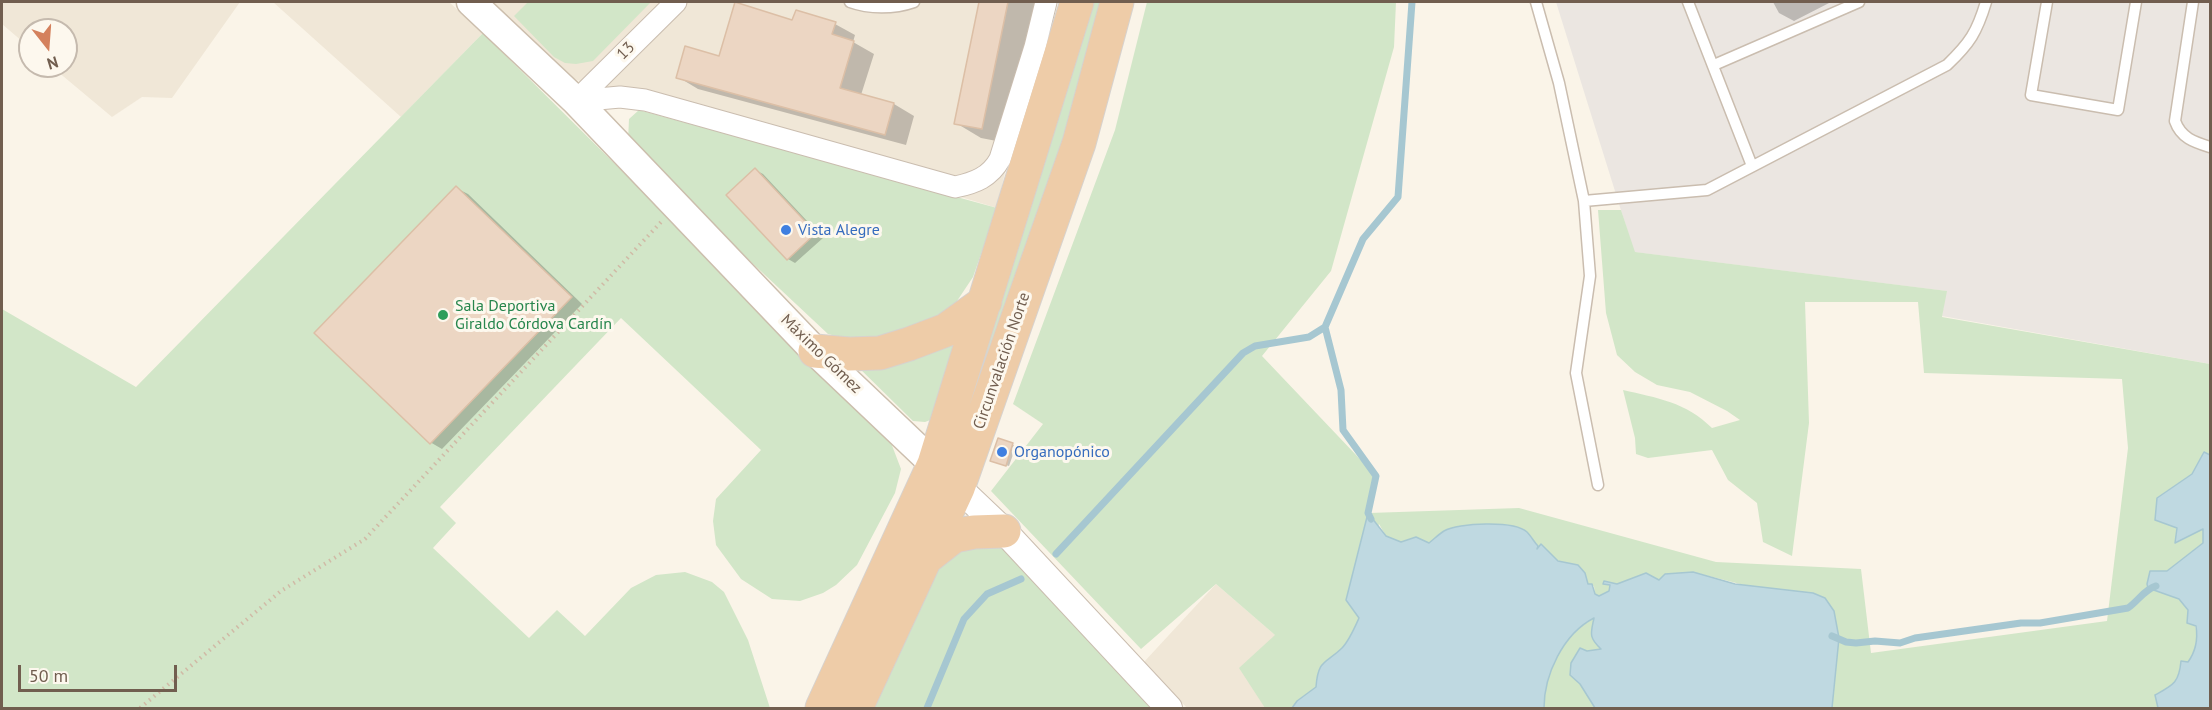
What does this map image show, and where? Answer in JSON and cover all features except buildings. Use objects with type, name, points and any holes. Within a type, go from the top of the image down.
[{"type":"highway","name":"Circunvalación Norte","points":[[822,708],[934,464],[1077,2]]},
{"type":"highway","name":"Circunvalación Norte","points":[[856,708],[958,488],[1079,143],[1117,2]]},
{"type":"highway","points":[[815,351],[849,354],[880,352],[909,344],[946,330],[985,302]]},
{"type":"highway","points":[[926,558],[954,536],[974,532],[1004,531]]},
{"type":"main road","name":"Máximo Gómez","points":[[471,2],[576,101],[815,351],[934,464]]},
{"type":"street","name":"13","points":[[576,101],[676,2]]},
{"type":"street","points":[[576,101],[620,98],[645,100],[955,187],[971,184],[984,177],[1000,159],[1035,47],[1046,2]]},
{"type":"street","name":"Máximo Gómez","points":[[934,464],[1004,531],[1169,708]]},
{"type":"lane","points":[[850,2],[873,7],[914,2]]},
{"type":"lane","points":[[1536,2],[1559,83],[1584,201],[1590,276],[1576,373],[1598,485]]},
{"type":"lane","points":[[1688,2],[1752,166]]},
{"type":"lane","points":[[1714,65],[1859,2]]},
{"type":"lane","points":[[1584,201],[1707,190],[1947,65],[1968,45],[1986,2]]},
{"type":"lane","points":[[2047,2],[2031,96],[2118,110],[2136,2]]},
{"type":"lane","points":[[2193,2],[2175,121],[2178,130],[2187,139],[2211,147]]},
{"type":"path","points":[[140,708],[281,591],[365,539],[676,206]]},
{"type":"shaded area","points":[[2,2],[240,2],[172,98],[142,97],[112,117],[65,78],[78,78],[78,18],[18,18],[18,38],[2,24]]},
{"type":"shaded area","points":[[273,2],[449,2],[483,33],[401,117]]},
{"type":"shaded area","points":[[487,2],[1043,2],[997,208],[567,77]]},
{"type":"shaded area","points":[[1556,2],[2210,2],[2210,364],[1942,316],[1946,291],[1634,252]]},
{"type":"shaded area","points":[[1216,584],[1303,659],[1292,708],[1187,708],[1144,662]]},
{"type":"green space","points":[[528,2],[651,2],[593,61],[576,64],[565,63],[554,57],[514,16]]},
{"type":"green space","points":[[1091,2],[1104,2],[1056,162],[971,424],[961,424]]},
{"type":"green space","points":[[1147,2],[1396,2],[1394,47],[1331,271],[1262,356],[1376,476],[1369,513],[1519,508],[1716,562],[1861,569],[1871,653],[2107,621],[2128,448],[2122,379],[1924,373],[1918,302],[1805,302],[1809,423],[1792,556],[1763,542],[1757,503],[1728,480],[1712,450],[1648,458],[1636,454],[1635,438],[1623,390],[1670,402],[1692,412],[1712,428],[1740,420],[1690,392],[1657,385],[1635,372],[1617,355],[1606,313],[1598,210],[1621,210],[1635,252],[1947,291],[1942,317],[2210,364],[2210,455],[2204,452],[2192,474],[2157,498],[2177,528],[2176,543],[2203,529],[2203,543],[2167,571],[2150,571],[2148,588],[2180,600],[2191,614],[2196,630],[2195,647],[2188,662],[2181,661],[2179,674],[2174,683],[2155,695],[2158,708],[1832,708],[1839,638],[1834,611],[1813,593],[1748,586],[1693,572],[1665,574],[1659,580],[1646,573],[1617,585],[1604,581],[1604,584],[1610,585],[1609,591],[1599,596],[1595,594],[1594,586],[1588,584],[1586,576],[1580,569],[1557,560],[1541,544],[1537,550],[1538,546],[1527,533],[1445,531],[1429,543],[1416,537],[1401,542],[1386,536],[1379,524],[1354,609],[1360,617],[1345,645],[1321,667],[1317,687],[1297,701],[1292,708],[1265,708],[1239,668],[1275,635],[1216,584],[1141,649],[991,491],[1043,424],[1013,404],[1115,130]]},
{"type":"green space","points":[[483,33],[888,435],[901,469],[895,493],[857,565],[836,585],[823,593],[800,601],[772,599],[741,579],[716,545],[713,521],[716,499],[761,450],[621,318],[440,507],[456,523],[433,548],[529,638],[557,610],[585,636],[631,588],[656,575],[685,572],[712,582],[724,592],[748,640],[770,708],[2,708],[2,309],[136,387]]},
{"type":"green space","points":[[639,110],[997,208],[973,277],[955,304],[925,328],[856,341],[828,334],[671,187],[628,141],[629,119]]},
{"type":"green space","points":[[961,329],[933,419],[925,422],[913,421],[855,364]]},
{"type":"green space","points":[[1004,539],[1150,708],[869,708],[946,552]]},
{"type":"green space","points":[[1595,618],[1602,650],[1570,674],[1580,684],[1595,708],[1544,708],[1547,682],[1558,656],[1574,634]]},
{"type":"water","points":[[2204,452],[2210,455],[2210,708],[2158,708],[2155,695],[2177,679],[2181,661],[2188,662],[2191,658],[2196,645],[2197,631],[2196,626],[2187,623],[2188,610],[2179,599],[2148,588],[2150,571],[2167,571],[2203,543],[2203,529],[2175,543],[2177,528],[2155,520],[2157,498],[2192,474]]},
{"type":"water","points":[[1368,513],[1386,536],[1401,542],[1416,537],[1429,543],[1444,531],[1461,526],[1499,524],[1520,528],[1527,532],[1538,546],[1537,549],[1541,544],[1558,561],[1578,565],[1585,573],[1588,584],[1592,584],[1595,594],[1599,596],[1609,591],[1610,585],[1603,584],[1604,581],[1617,584],[1646,573],[1659,580],[1665,574],[1693,572],[1735,584],[1813,593],[1825,598],[1834,611],[1839,638],[1832,708],[1595,708],[1580,684],[1570,675],[1571,663],[1580,648],[1587,651],[1601,649],[1592,635],[1594,618],[1573,634],[1557,657],[1547,682],[1544,708],[1292,708],[1297,701],[1316,687],[1321,667],[1345,645],[1359,618],[1346,600]]},
{"type":"waterway","points":[[1371,519],[1368,513],[1376,476],[1343,430],[1341,390],[1325,327],[1363,239],[1398,197],[1412,2]]},
{"type":"waterway","points":[[1056,554],[1243,353],[1255,346],[1309,337],[1325,327]]},
{"type":"waterway","points":[[927,708],[964,619],[987,594],[1021,579]]},
{"type":"waterway","points":[[1832,636],[1846,642],[1900,643],[1915,638],[2021,623],[2040,623],[2128,608],[2156,586]]},
{"type":"place","name":"Vista Alegre","points":[[786,230]]},
{"type":"place","name":"Sala Deportiva Giraldo Córdova Cardín","points":[[443,315]]},
{"type":"place","name":"Organopónico","points":[[1002,452]]}]
